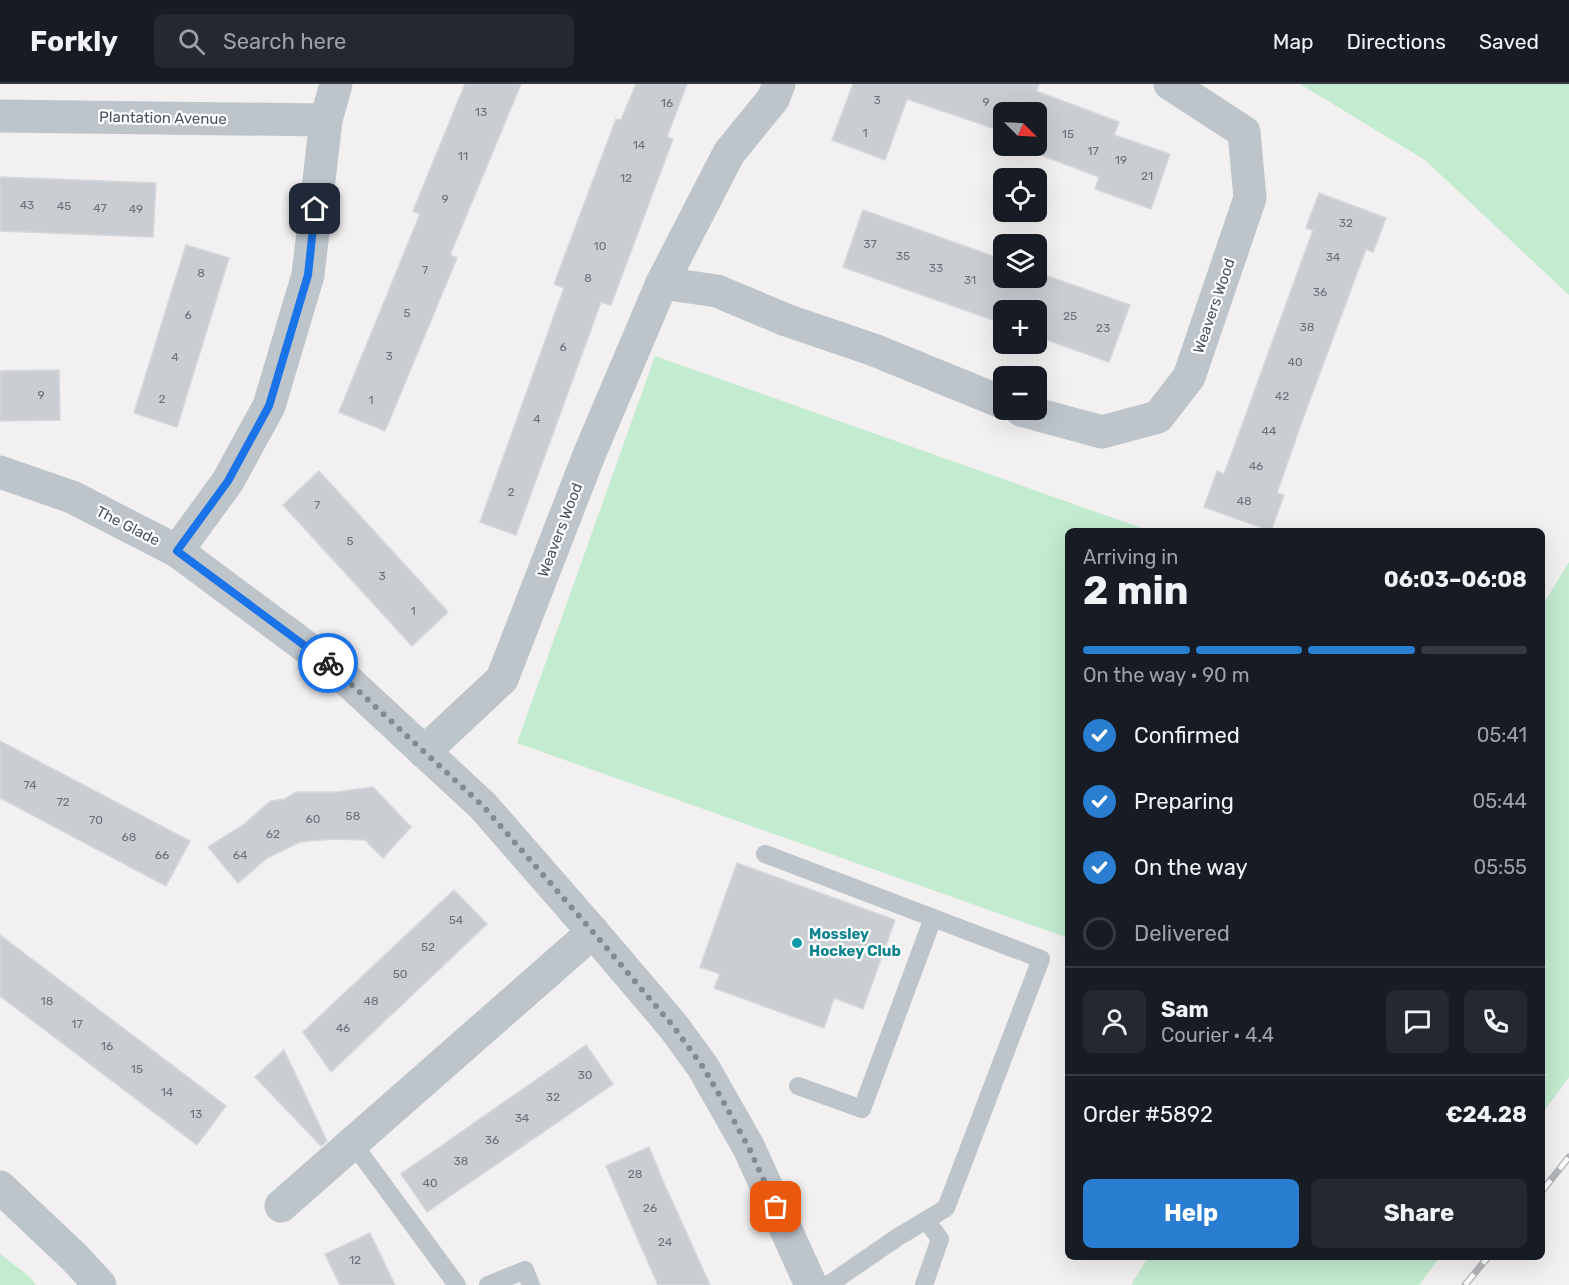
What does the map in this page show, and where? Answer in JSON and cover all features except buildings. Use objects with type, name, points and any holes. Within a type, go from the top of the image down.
[{"type":"street","points":[[177,551],[228,481],[269,406],[308,275],[326,120],[336,84]]},
{"type":"street","name":"Weavers Wood","points":[[424,752],[502,679],[589,455],[662,283],[729,153],[772,99],[779,84]]},
{"type":"street","name":"Weavers Wood","points":[[1047,417],[1102,432],[1158,417],[1189,377],[1250,198],[1244,132],[1170,84]]},
{"type":"street","name":"Plantation Avenue","points":[[0,116],[326,120]]},
{"type":"street","points":[[662,283],[717,291],[786,320],[874,350],[993,399]]},
{"type":"street","name":"The Glade","points":[[0,472],[72,497],[177,551],[333,667],[483,806],[673,1026],[703,1067],[749,1148],[811,1285]]},
{"type":"street","points":[[281,1206],[593,932]]},
{"type":"street","points":[[0,1187],[100,1285]]},
{"type":"lane","points":[[765,854],[1041,959],[946,1208],[828,1285]]},
{"type":"lane","points":[[798,1086],[862,1109],[933,918]]},
{"type":"lane","points":[[352,1142],[457,1285]]},
{"type":"lane","points":[[924,1285],[940,1239],[926,1220]]},
{"type":"lane","points":[[488,1285],[525,1270],[531,1285]]},
{"type":"green space","points":[[1300,84],[1569,84],[1569,295],[1425,160]]},
{"type":"green space","points":[[655,356],[1142,528],[1065,528],[1065,937],[517,743]]},
{"type":"green space","points":[[1569,562],[1569,1077],[1545,1110],[1545,601]]},
{"type":"green space","points":[[0,1254],[29,1276],[36,1285],[0,1285]]},
{"type":"green space","points":[[1146,1260],[1438,1260],[1419,1285],[1131,1285]]},
{"type":"railway","points":[[1545,1187],[1569,1157]]},
{"type":"railway","points":[[1465,1285],[1486,1260]]},
{"type":"way so far","points":[[328,663],[483,806],[673,1026],[703,1067],[723,1101],[749,1148],[776,1207]]},
{"type":"place","name":"Mossley Hockey Club","points":[[797,943]]},
{"type":"route","points":[[315,209],[308,275],[269,406],[228,481],[177,551],[328,663]]}]
